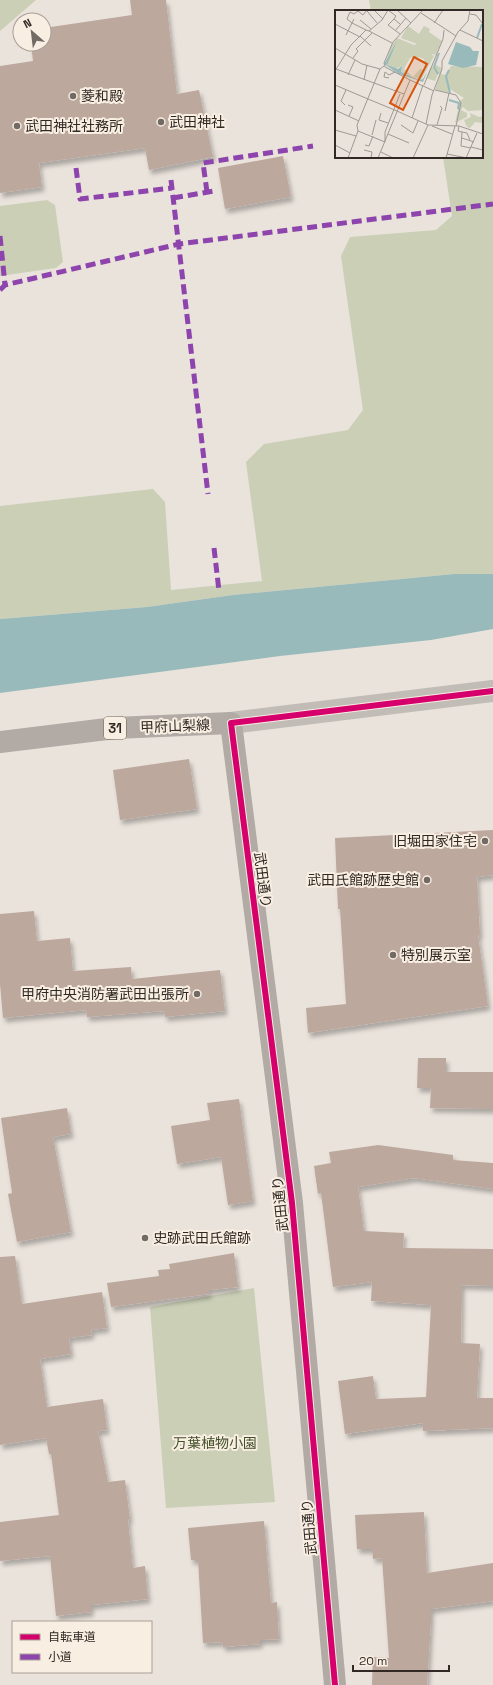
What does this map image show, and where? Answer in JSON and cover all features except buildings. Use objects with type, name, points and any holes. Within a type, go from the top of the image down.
[{"type":"main road","name":"甲府山梨線","points":[[0,742],[115,728],[231,723]]},
{"type":"main road","name":"武田通り","points":[[231,723],[292,1204],[335,1685]]},
{"type":"street","points":[[231,723],[493,691]]},
{"type":"green space","points":[[0,0],[36,0],[22,12],[12,12],[12,21],[0,31]]},
{"type":"green space","points":[[369,0],[493,0],[493,574],[454,574],[233,595],[147,607],[0,619],[0,506],[153,489],[165,502],[171,590],[262,581],[246,462],[264,444],[348,430],[363,410],[341,256],[350,237],[436,230],[452,216],[443,158],[483,158],[483,10],[371,10]]},
{"type":"green space","points":[[47,200],[55,205],[63,262],[56,268],[0,276],[0,206]]},
{"type":"green space","name":"万葉植物小園","points":[[254,1288],[275,1502],[166,1508],[150,1307]]},
{"type":"water","points":[[454,574],[493,574],[493,629],[431,640],[280,656],[0,693],[0,619],[147,607],[233,595]]},
{"type":"marked path","points":[[207,192],[203,163],[313,146]]},
{"type":"marked path","points":[[76,168],[80,199],[172,188]]},
{"type":"marked path","points":[[171,180],[208,494]]},
{"type":"marked path","points":[[173,198],[214,191]]},
{"type":"marked path","points":[[0,290],[5,285],[179,244],[493,204]]},
{"type":"marked path","points":[[0,236],[5,285]]},
{"type":"marked path","points":[[214,548],[219,591]]},
{"type":"cycle path","points":[[335,1685],[292,1203],[231,723],[493,691]]},
{"type":"place","name":"菱和殿","points":[[73,96]]},
{"type":"place","name":"武田神社","points":[[161,122]]},
{"type":"place","name":"武田神社社務所","points":[[17,126]]},
{"type":"place","name":"旧堀田家住宅","points":[[485,841]]},
{"type":"place","name":"武田氏館跡歴史館","points":[[427,880]]},
{"type":"place","name":"特別展示室","points":[[393,955]]},
{"type":"place","name":"甲府中央消防署武田出張所","points":[[197,994]]},
{"type":"place","name":"史跡武田氏館跡","points":[[145,1238]]}]
